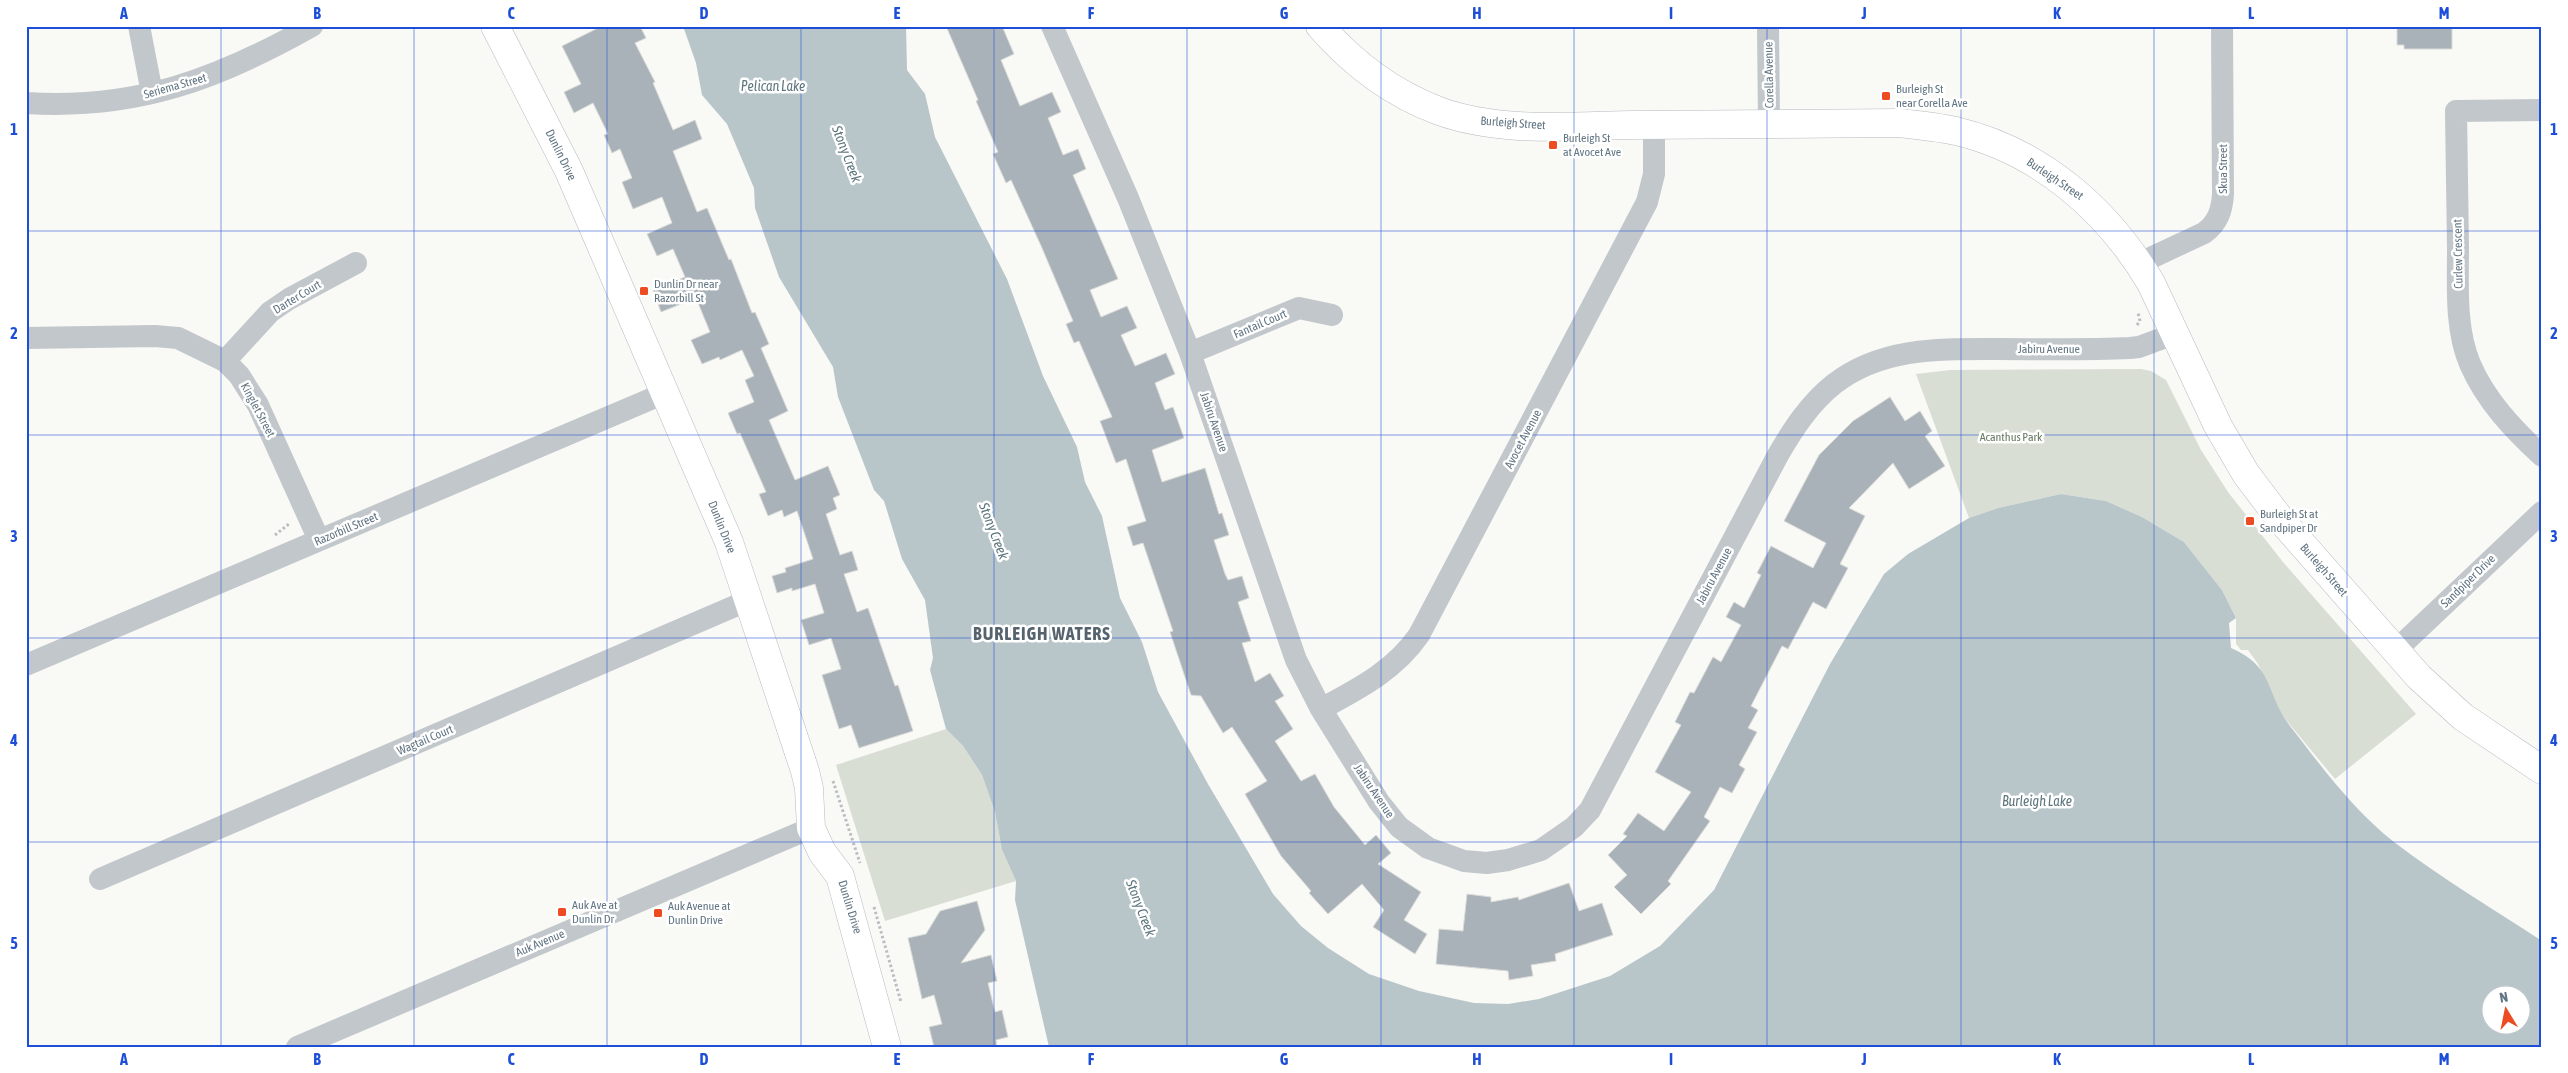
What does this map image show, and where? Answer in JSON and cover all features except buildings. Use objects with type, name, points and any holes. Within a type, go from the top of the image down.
[{"type":"street","points":[[139,26],[152,93]]},
{"type":"street","name":"Seriema Street","points":[[26,103],[102,102],[152,93],[234,67],[312,26]]},
{"type":"street","name":"Dunlin Drive","points":[[495,26],[570,171],[729,542],[750,600],[805,771],[809,788],[811,828],[822,852],[840,876],[888,1047]]},
{"type":"street","name":"Jabiru Avenue","points":[[1052,26],[1128,198],[1190,353],[1296,660],[1321,709],[1379,802],[1410,837],[1428,848],[1464,861],[1487,862],[1508,860],[1541,850],[1558,841],[1590,810],[1782,448],[1816,400],[1835,384],[1879,360],[1925,350],[2130,348],[2140,347],[2174,334]]},
{"type":"street","name":"Burleigh Street","points":[[1320,26],[1341,50],[1377,80],[1408,98],[1440,112],[1470,120],[1516,125],[1899,123],[1956,131],[2012,151],[2074,189],[2118,234],[2140,263],[2218,426],[2246,474],[2280,519],[2419,677],[2463,717],[2542,770]]},
{"type":"street","name":"Corella Avenue","points":[[1768,26],[1769,124]]},
{"type":"street","name":"Skua Street","points":[[2140,263],[2204,233],[2218,219],[2223,194],[2222,26]]},
{"type":"street","name":"Curlew Crescent","points":[[2542,110],[2456,111],[2458,298],[2463,339],[2469,363],[2484,393],[2510,425],[2542,456]]},
{"type":"street","name":"Avocet Avenue","points":[[1321,709],[1380,675],[1399,661],[1419,635],[1648,202],[1654,174],[1654,125]]},
{"type":"street","name":"Darter Court","points":[[225,360],[270,312],[289,299],[356,263]]},
{"type":"street","name":"Fantail Court","points":[[1190,353],[1299,308],[1332,315]]},
{"type":"street","name":"Kinglet Street","points":[[26,338],[155,336],[178,338],[225,360],[240,375],[258,406],[319,540]]},
{"type":"street","name":"Razorbill Street","points":[[26,665],[665,392]]},
{"type":"street","name":"Sandpiper Drive","points":[[2395,651],[2542,512]]},
{"type":"street","name":"Wagtail Court","points":[[100,879],[750,600]]},
{"type":"street","name":"Auk Avenue","points":[[297,1047],[811,828]]},
{"type":"path","points":[[2135,327],[2140,321],[2136,309]]},
{"type":"green space","name":"Acanthus Park","points":[[2141,369],[2151,371],[2166,380],[2201,450],[2228,492],[2283,562],[2416,714],[2335,779],[2281,714],[2258,664],[2248,650],[2241,650],[2236,644],[2236,618],[2222,590],[2184,542],[2142,517],[2106,501],[2061,494],[1998,508],[1969,518],[1916,374],[1950,370]]},
{"type":"green space","points":[[946,729],[963,746],[982,775],[995,812],[1002,850],[1016,881],[885,921],[836,765]]},
{"type":"water","name":"Burleigh Lake","points":[[683,26],[906,26],[907,70],[925,94],[935,137],[1007,279],[1043,376],[1077,447],[1085,482],[1102,516],[1120,598],[1142,642],[1158,692],[1208,784],[1273,894],[1301,926],[1328,948],[1369,974],[1419,991],[1474,1003],[1508,1004],[1539,999],[1610,976],[1660,946],[1714,890],[1830,664],[1884,574],[1908,554],[1969,518],[1998,508],[2061,494],[2106,501],[2142,517],[2184,542],[2222,590],[2236,618],[2229,623],[2231,648],[2245,655],[2262,672],[2276,703],[2290,726],[2352,802],[2379,830],[2394,842],[2448,880],[2542,941],[2542,1047],[1049,1047],[1015,900],[1016,881],[1002,850],[995,812],[982,775],[963,746],[946,729],[930,670],[933,658],[925,600],[902,559],[884,501],[874,490],[838,397],[833,367],[779,277],[755,208],[754,188],[727,124],[702,95],[696,63]]},
{"type":"place","name":"Burleigh St near Corella Ave","points":[[1886,96]]},
{"type":"place","name":"Burleigh St at Avocet Ave","points":[[1553,145]]},
{"type":"place","name":"Dunlin Dr near Razorbill St","points":[[644,291]]},
{"type":"place","name":"Burleigh St at Sandpiper Dr","points":[[2250,521]]},
{"type":"place","name":"Auk Ave at Dunlin Dr","points":[[562,912]]},
{"type":"place","name":"Auk Avenue at Dunlin Drive","points":[[658,913]]},
{"type":"district","name":"BURLEIGH WATERS","points":[[1042,633]]},
{"type":"water label","name":"Pelican Lake","points":[[773,86]]},
{"type":"water label","name":"Stony Creek","points":[[847,154]]},
{"type":"water label","name":"Stony Creek","points":[[994,531]]},
{"type":"water label","name":"Stony Creek","points":[[1141,908]]}]
